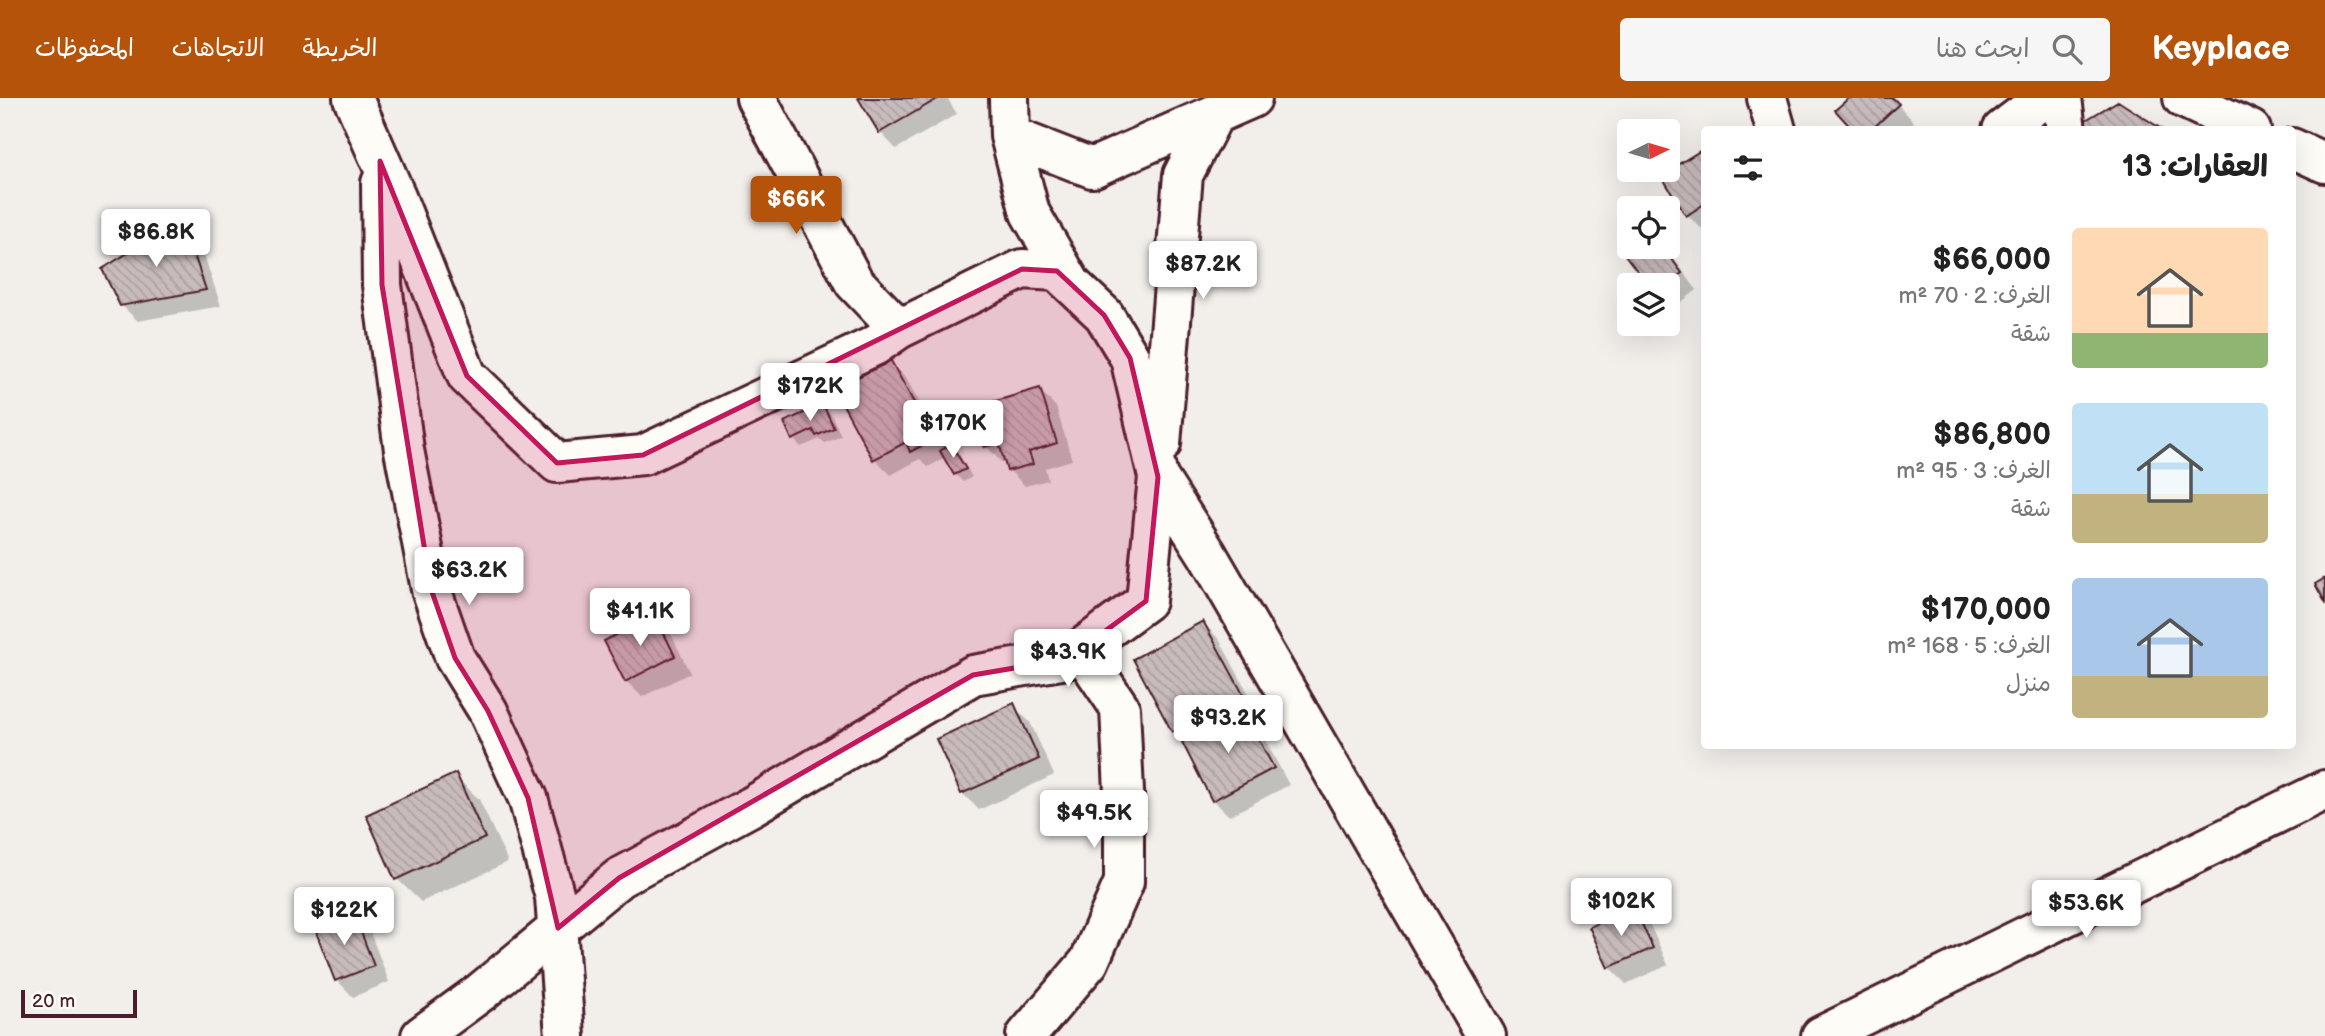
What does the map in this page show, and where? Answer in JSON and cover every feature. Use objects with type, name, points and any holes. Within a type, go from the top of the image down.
[{"type":"street","points":[[353,98],[467,376],[557,463],[643,455],[876,345],[899,329],[1022,269],[1057,271],[1104,315],[1130,358],[1158,478],[1207,554],[1486,1036]]},
{"type":"street","points":[[755,98],[854,282],[899,329]]},
{"type":"street","points":[[1009,98],[1010,136],[1030,213],[1070,282]]},
{"type":"street","points":[[1010,136],[1092,168],[1252,98]]},
{"type":"street","points":[[1767,98],[1775,126]]},
{"type":"street","points":[[2007,126],[2044,98]]},
{"type":"street","points":[[2062,98],[2066,126]]},
{"type":"street","points":[[2187,99],[2243,126]]},
{"type":"street","points":[[421,1036],[481,992],[619,878],[752,806],[973,674],[1067,659],[1146,601],[1183,175],[1214,115]]},
{"type":"street","points":[[2296,150],[2325,163]]},
{"type":"street","points":[[380,161],[382,285],[404,450],[431,589],[455,658],[488,711],[528,798],[555,897],[565,1036]]},
{"type":"street","points":[[1026,1036],[1089,962],[1124,882],[1120,708],[1081,650]]},
{"type":"street","points":[[1821,1036],[2325,790]]},
{"type":"highlighted area","points":[[380,161],[467,376],[557,463],[643,455],[1022,269],[1057,271],[1104,315],[1130,358],[1158,477],[1146,601],[1067,659],[973,675],[619,878],[558,928],[528,798],[488,711],[455,658],[431,589],[382,285]]},
{"type":"building","points":[[858,98],[939,98],[879,133]]},
{"type":"building","points":[[1849,98],[1893,98],[1899,104],[1875,126],[1849,126],[1835,110]]},
{"type":"building","points":[[2118,101],[2157,126],[2082,126],[2079,124]]},
{"type":"building","points":[[1700,151],[1701,206],[1686,216],[1680,206],[1680,196],[1674,196],[1665,182],[1680,182],[1680,163]]},
{"type":"building","points":[[182,219],[206,290],[120,306],[102,269]]},
{"type":"building","points":[[1628,259],[1672,259],[1682,273],[1680,274],[1639,273]]},
{"type":"building","points":[[890,359],[934,439],[910,452],[906,442],[873,460],[835,390]]},
{"type":"building","points":[[1040,388],[1057,443],[1029,452],[1033,464],[1007,471],[999,443],[984,447],[972,408]]},
{"type":"building","points":[[823,404],[834,428],[816,436],[813,430],[792,440],[784,422]]},
{"type":"building","points":[[951,444],[966,469],[954,475],[940,451]]},
{"type":"building","points":[[2325,578],[2325,602],[2315,584]]},
{"type":"building","points":[[655,615],[675,656],[625,682],[604,641]]},
{"type":"building","points":[[1203,621],[1243,694],[1172,732],[1133,659]]},
{"type":"building","points":[[1014,703],[1039,759],[961,794],[936,739]]},
{"type":"building","points":[[1243,710],[1274,768],[1212,801],[1182,742]]},
{"type":"building","points":[[456,773],[485,838],[395,880],[366,815]]},
{"type":"building","points":[[1634,907],[1653,948],[1608,968],[1589,927]]},
{"type":"building","points":[[354,914],[374,966],[335,981],[315,929]]}]
